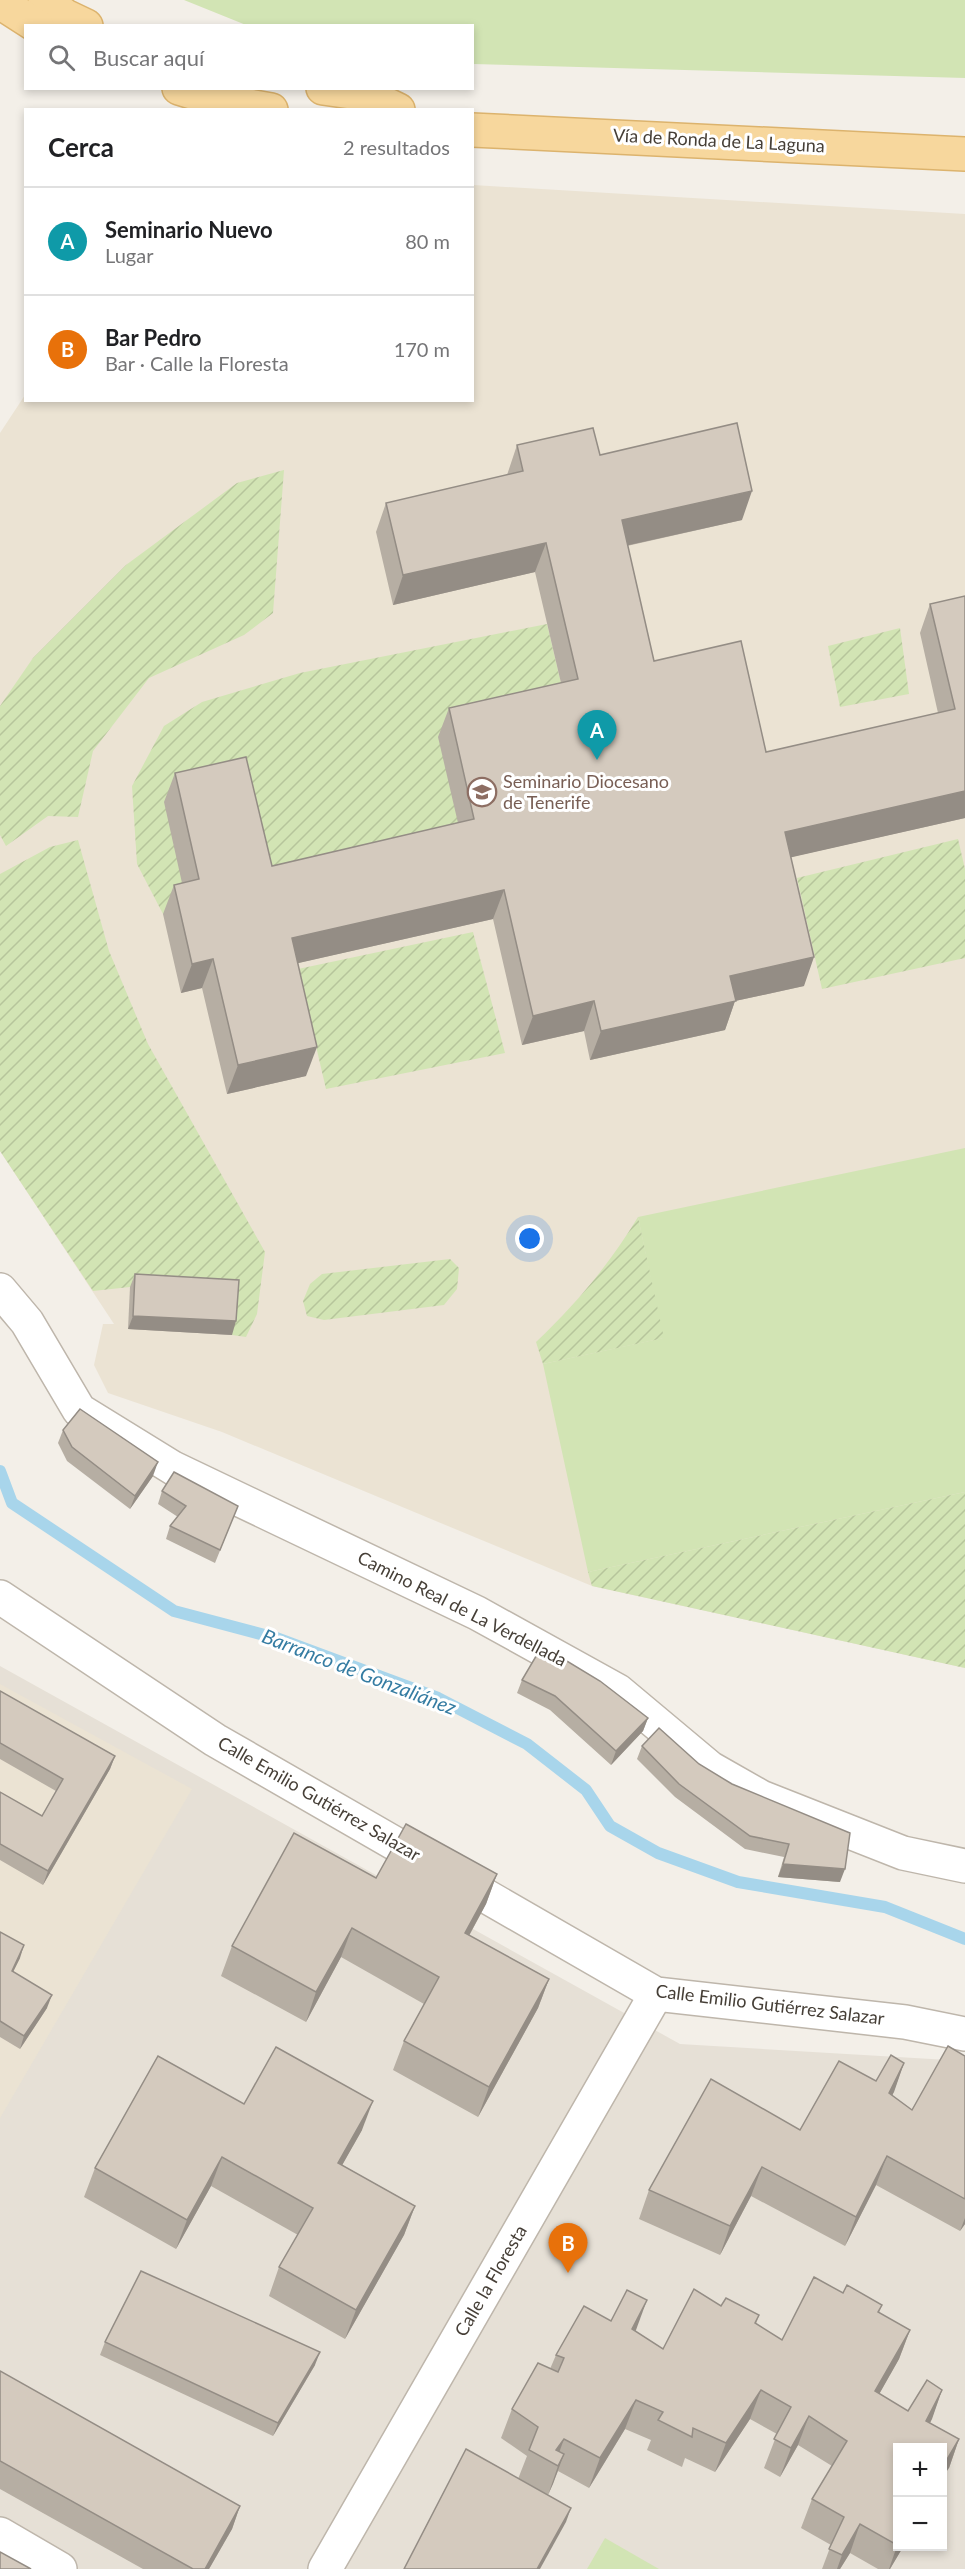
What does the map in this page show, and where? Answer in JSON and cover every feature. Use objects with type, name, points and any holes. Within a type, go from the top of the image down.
[{"type":"main road","points":[[45,0],[65,16],[82,24]]},
{"type":"main road","points":[[0,2],[34,24]]},
{"type":"main road","points":[[186,90],[261,108]]},
{"type":"main road","points":[[336,90],[365,94],[394,108]]},
{"type":"main road","name":"Vía de Ronda de La Laguna","points":[[474,130],[965,154]]},
{"type":"street","name":"Camino Real de La Verdellada","points":[[0,1290],[13,1318],[79,1410],[172,1468],[477,1612],[618,1690],[710,1768],[762,1797],[903,1853],[965,1866]]},
{"type":"street","name":"Calle Emilio Gutiérrez Salazar","points":[[0,1597],[215,1740],[656,1994],[904,2022],[965,2034]]},
{"type":"street","name":"Calle la Floresta","points":[[325,2569],[656,1994]]},
{"type":"street","points":[[0,2534],[60,2569]]},
{"type":"shaded area","name":"Seminario Diocesano de Tenerife","points":[[474,185],[965,214],[965,1668],[592,1586],[222,1432],[108,1393],[94,1365],[103,1324],[114,1324],[0,1151],[0,433],[24,397],[24,402],[474,402]]},
{"type":"shaded area","points":[[0,1666],[680,2044],[965,2061],[965,2569],[0,2569]]},
{"type":"shaded area","points":[[0,1684],[192,1789],[0,2118]]},
{"type":"green space","points":[[184,0],[965,0],[965,78],[474,64],[474,24],[244,24]]},
{"type":"green space","points":[[284,470],[273,613],[244,635],[149,678],[93,751],[78,817],[48,816],[6,846],[0,835],[0,706],[33,658],[126,565],[237,483]]},
{"type":"green space","points":[[547,624],[567,708],[464,848],[163,914],[137,864],[132,786],[164,726],[202,702],[300,673]]},
{"type":"green space","points":[[900,628],[909,694],[840,707],[828,646]]},
{"type":"green space","points":[[958,839],[965,869],[965,958],[822,989],[797,878]]},
{"type":"green space","points":[[78,840],[109,951],[148,1044],[265,1252],[257,1314],[246,1337],[232,1335],[234,1293],[130,1287],[93,1291],[0,1151],[0,874],[50,847]]},
{"type":"green space","points":[[473,932],[505,1053],[326,1089],[298,969]]},
{"type":"green space","points":[[965,1148],[965,1492],[588,1572],[543,1364],[663,1338],[638,1217]]},
{"type":"green space","points":[[638,1217],[664,1338],[543,1364],[536,1342],[591,1283]]},
{"type":"green space","points":[[450,1259],[459,1268],[457,1289],[444,1305],[324,1320],[307,1316],[303,1301],[310,1284],[322,1274]]},
{"type":"green space","points":[[965,1492],[965,1668],[592,1586],[588,1572]]},
{"type":"green space","points":[[605,2538],[659,2569],[587,2569]]},
{"type":"building","points":[[737,423],[752,491],[622,520],[654,661],[741,641],[766,752],[955,709],[930,604],[965,596],[965,791],[785,832],[814,957],[730,976],[736,1001],[601,1031],[594,1001],[533,1016],[504,890],[292,938],[317,1047],[238,1065],[213,959],[192,964],[174,885],[199,879],[175,773],[246,757],[272,866],[474,819],[449,708],[578,679],[546,543],[403,575],[386,503],[523,471],[517,445],[593,428],[600,455]]},
{"type":"building","points":[[135,1274],[239,1280],[236,1321],[133,1316]]},
{"type":"building","points":[[80,1409],[158,1462],[135,1496],[72,1447],[63,1430]]},
{"type":"building","points":[[174,1472],[238,1506],[220,1550],[170,1526],[186,1506],[162,1491]]},
{"type":"building","points":[[542,1646],[600,1681],[648,1718],[616,1751],[555,1696],[522,1680]]},
{"type":"building","points":[[0,1691],[115,1756],[48,1871],[0,1844],[0,1792],[42,1816],[63,1779],[0,1743]]},
{"type":"building","points":[[659,1728],[699,1764],[732,1784],[850,1833],[845,1869],[783,1864],[789,1844],[750,1836],[679,1784],[642,1746]]},
{"type":"building","points":[[406,1824],[497,1874],[465,1933],[549,1979],[489,2087],[404,2041],[439,1977],[352,1928],[316,1992],[232,1946],[294,1833],[376,1878]]},
{"type":"building","points":[[0,1932],[24,1945],[12,1971],[52,1995],[24,2036],[0,2021]]},
{"type":"building","points":[[948,2046],[965,2056],[965,2199],[887,2156],[856,2217],[762,2167],[730,2226],[649,2190],[711,2079],[800,2130],[839,2061],[876,2081],[891,2055],[904,2063],[889,2093],[912,2110]]},
{"type":"building","points":[[276,2047],[373,2101],[338,2163],[415,2206],[356,2310],[279,2267],[313,2208],[222,2157],[187,2220],[95,2168],[158,2056],[244,2104]]},
{"type":"building","points":[[141,2271],[320,2352],[278,2423],[105,2342]]},
{"type":"building","points":[[814,2277],[843,2293],[847,2285],[882,2305],[878,2312],[910,2330],[875,2391],[908,2411],[927,2380],[942,2390],[926,2421],[959,2439],[947,2459],[947,2443],[893,2443],[893,2543],[860,2524],[842,2555],[829,2549],[844,2517],[812,2499],[847,2441],[809,2416],[791,2448],[774,2439],[791,2407],[761,2390],[726,2443],[693,2428],[692,2437],[658,2420],[663,2412],[636,2400],[600,2458],[564,2439],[556,2450],[564,2454],[558,2466],[529,2450],[538,2427],[512,2409],[538,2363],[558,2372],[564,2358],[556,2355],[584,2306],[611,2321],[627,2290],[647,2300],[632,2329],[663,2349],[694,2289],[721,2306],[726,2298],[759,2315],[755,2323],[782,2340]]},
{"type":"building","points":[[0,2371],[240,2506],[205,2569],[193,2569],[0,2461]]},
{"type":"building","points":[[466,2449],[571,2508],[537,2569],[404,2569]]},
{"type":"building","points":[[0,2552],[31,2569],[0,2569]]},
{"type":"waterway","name":"Barranco de Gonzaliánez","points":[[0,1471],[12,1503],[174,1611],[276,1638],[438,1698],[527,1744],[586,1790],[610,1826],[658,1853],[738,1882],[885,1907],[965,1939]]},
{"type":"place","name":"Seminario Nuevo","points":[[597,760]]},
{"type":"place","name":"Seminario Diocesano de Tenerife","points":[[482,792]]},
{"type":"place","name":"Bar Pedro","points":[[568,2273]]}]
